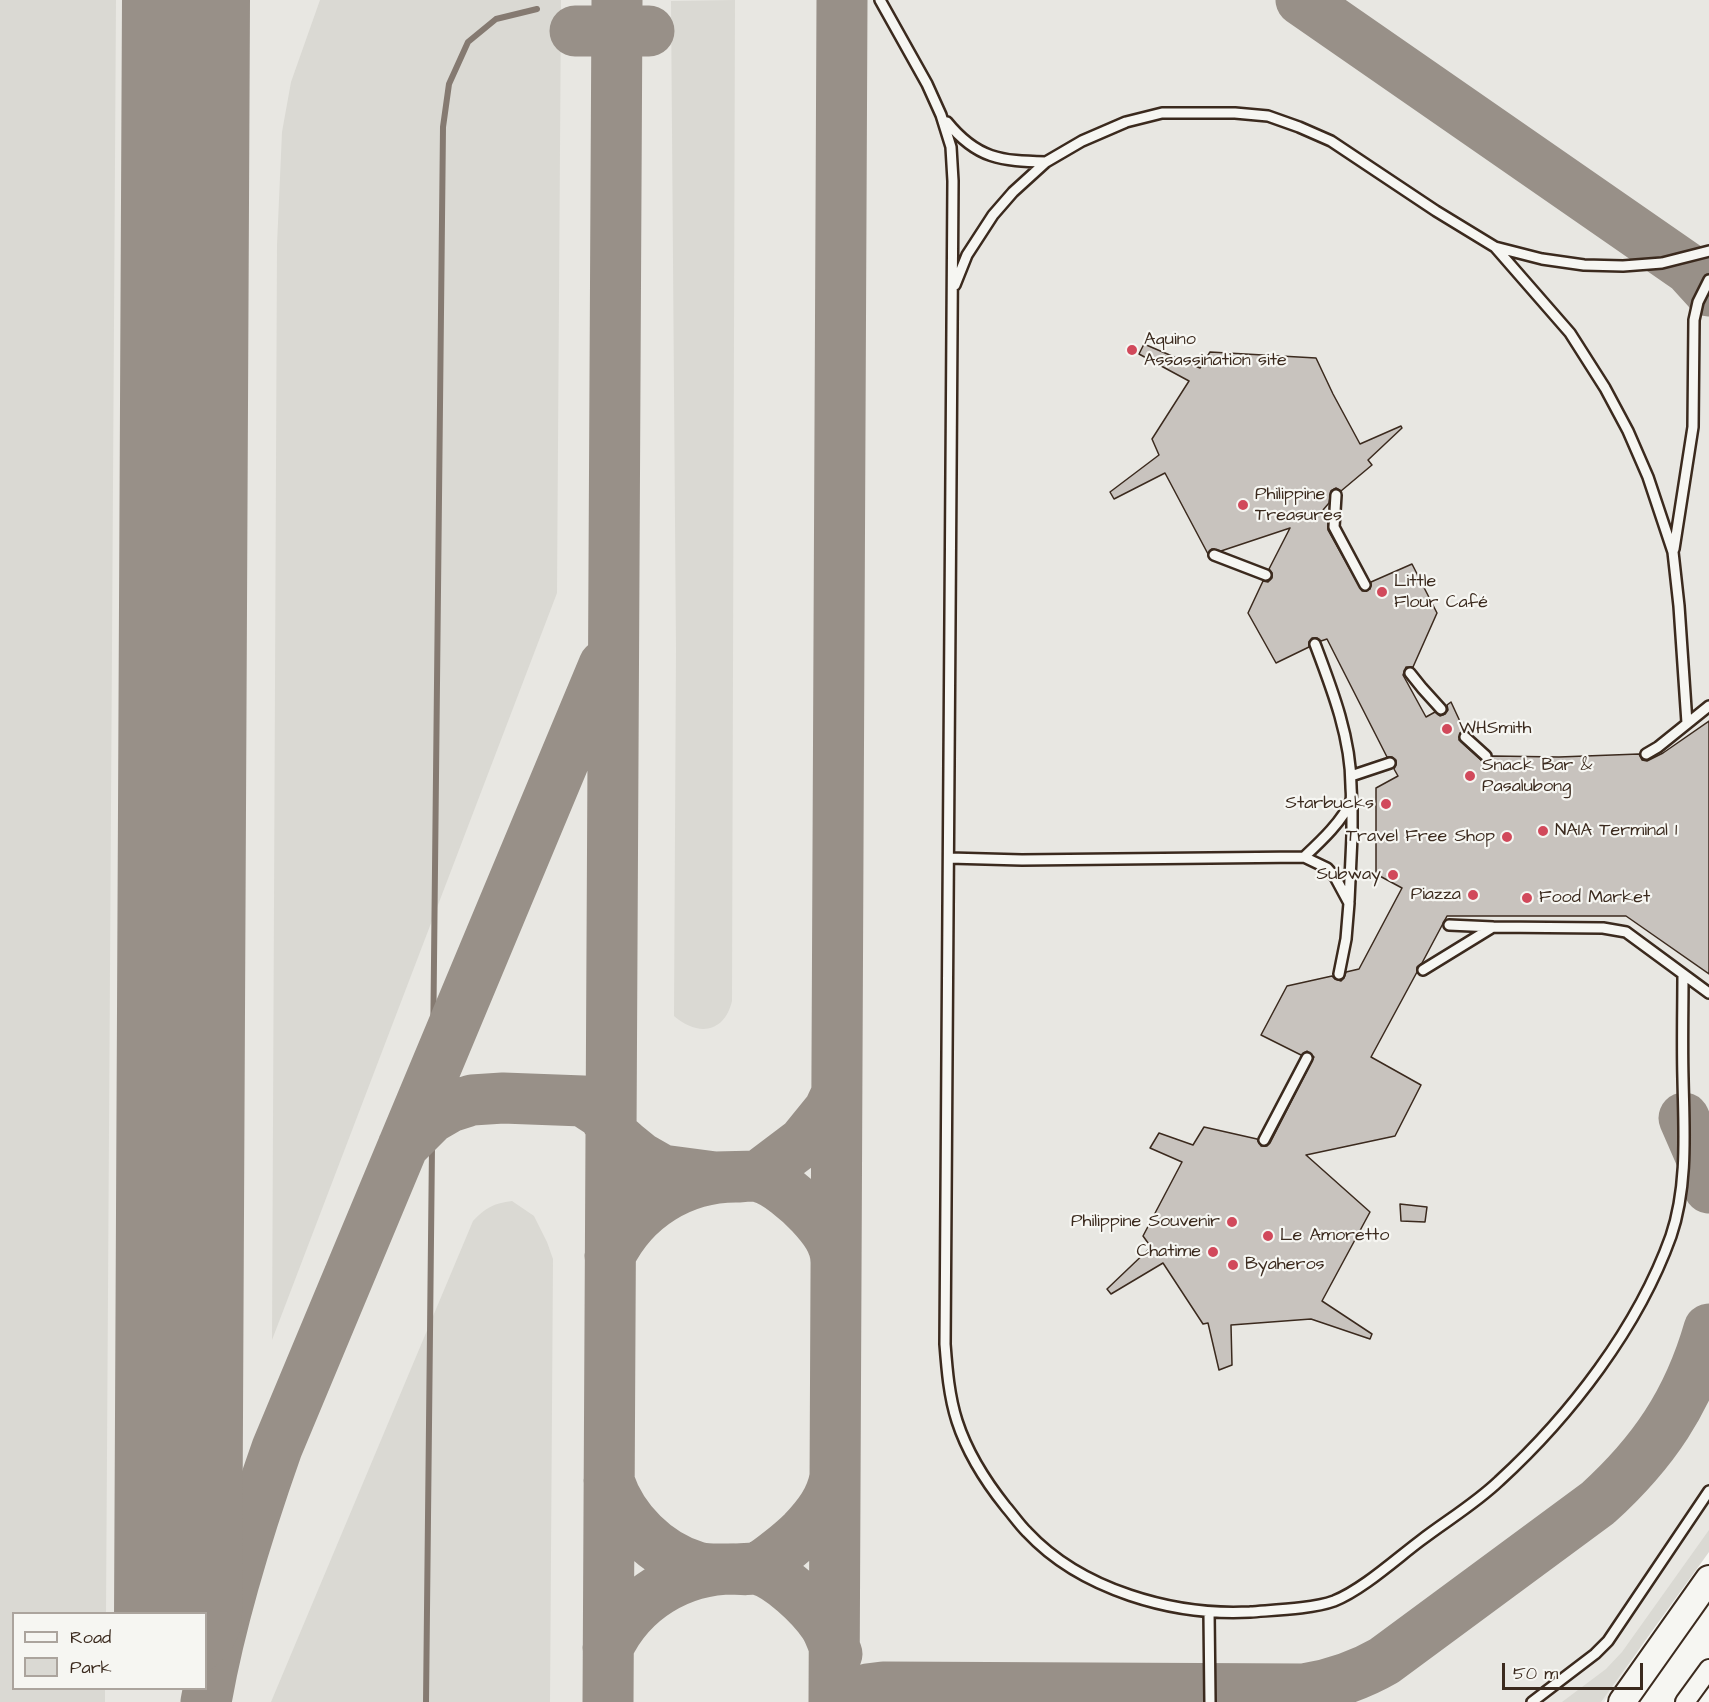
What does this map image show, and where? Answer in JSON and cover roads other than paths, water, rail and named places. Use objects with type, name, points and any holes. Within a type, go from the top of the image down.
[{"type":"street","points":[[1622,1702],[1709,1579]]},
{"type":"street","points":[[1643,1702],[1709,1609]]},
{"type":"street","points":[[1685,1702],[1709,1669]]},
{"type":"lane","points":[[881,2],[927,84],[941,115],[951,147],[953,290],[945,1344],[948,1388],[958,1423],[970,1450],[996,1495],[1028,1533],[1056,1556],[1093,1580],[1135,1598],[1209,1612],[1271,1611],[1322,1605],[1337,1600],[1357,1588],[1476,1501],[1541,1441],[1570,1409],[1637,1308],[1655,1274],[1672,1233],[1684,1153],[1683,974]]},
{"type":"lane","points":[[953,290],[967,255],[993,214],[1046,162],[1082,141],[1126,122],[1162,113],[1235,113],[1268,116],[1331,141],[1436,211],[1496,247],[1542,259],[1584,265],[1623,266],[1662,263],[1709,250]]},
{"type":"lane","points":[[941,115],[958,136],[975,150],[1016,162],[1046,162]]},
{"type":"lane","points":[[1496,247],[1570,333],[1605,388],[1628,431],[1648,477],[1673,552],[1687,723]]},
{"type":"lane","points":[[1673,552],[1693,427],[1694,320],[1698,302],[1709,280]]},
{"type":"lane","points":[[1336,495],[1334,528],[1365,585]]},
{"type":"lane","points":[[1214,555],[1266,575]]},
{"type":"lane","points":[[1315,644],[1332,689],[1351,776],[1352,836],[1349,903],[1346,939],[1339,974]]},
{"type":"lane","points":[[1410,673],[1441,708]]},
{"type":"lane","points":[[1646,754],[1659,747],[1709,706]]},
{"type":"lane","points":[[1466,737],[1486,756]]},
{"type":"lane","points":[[1351,776],[1390,763]]},
{"type":"lane","points":[[1305,856],[1324,838],[1352,799]]},
{"type":"lane","points":[[949,858],[1022,860],[1305,856],[1327,868],[1335,877],[1349,903]]},
{"type":"lane","points":[[1449,926],[1603,928],[1626,932],[1709,993]]},
{"type":"lane","points":[[1423,970],[1493,927]]},
{"type":"lane","points":[[1264,1140],[1307,1058]]},
{"type":"lane","points":[[1532,1702],[1595,1654],[1608,1641],[1709,1491]]},
{"type":"lane","points":[[1209,1612],[1210,1702]]},
{"type":"waterway","points":[[426,1702],[443,127],[449,84],[468,42],[496,19],[537,9]]},
{"type":"place","name":"Aquino Assassination site","points":[[1132,350]]},
{"type":"place","name":"Philippine Treasures","points":[[1243,505]]},
{"type":"place","name":"Little Flour Café","points":[[1382,592]]},
{"type":"place","name":"WHSmith","points":[[1447,729]]},
{"type":"place","name":"Snack Bar & Pasalubong","points":[[1470,776]]},
{"type":"place","name":"Starbucks","points":[[1386,804]]},
{"type":"place","name":"NAIA Terminal 1","points":[[1543,831]]},
{"type":"place","name":"Travel Free Shop","points":[[1507,837]]},
{"type":"place","name":"Subway","points":[[1393,875]]},
{"type":"place","name":"Piazza","points":[[1473,895]]},
{"type":"place","name":"Food Market","points":[[1527,898]]},
{"type":"place","name":"Philippine Souvenir","points":[[1232,1222]]},
{"type":"place","name":"Le Amoretto","points":[[1268,1236]]},
{"type":"place","name":"Chatime","points":[[1213,1252]]},
{"type":"place","name":"Byaheros","points":[[1233,1265]]}]
